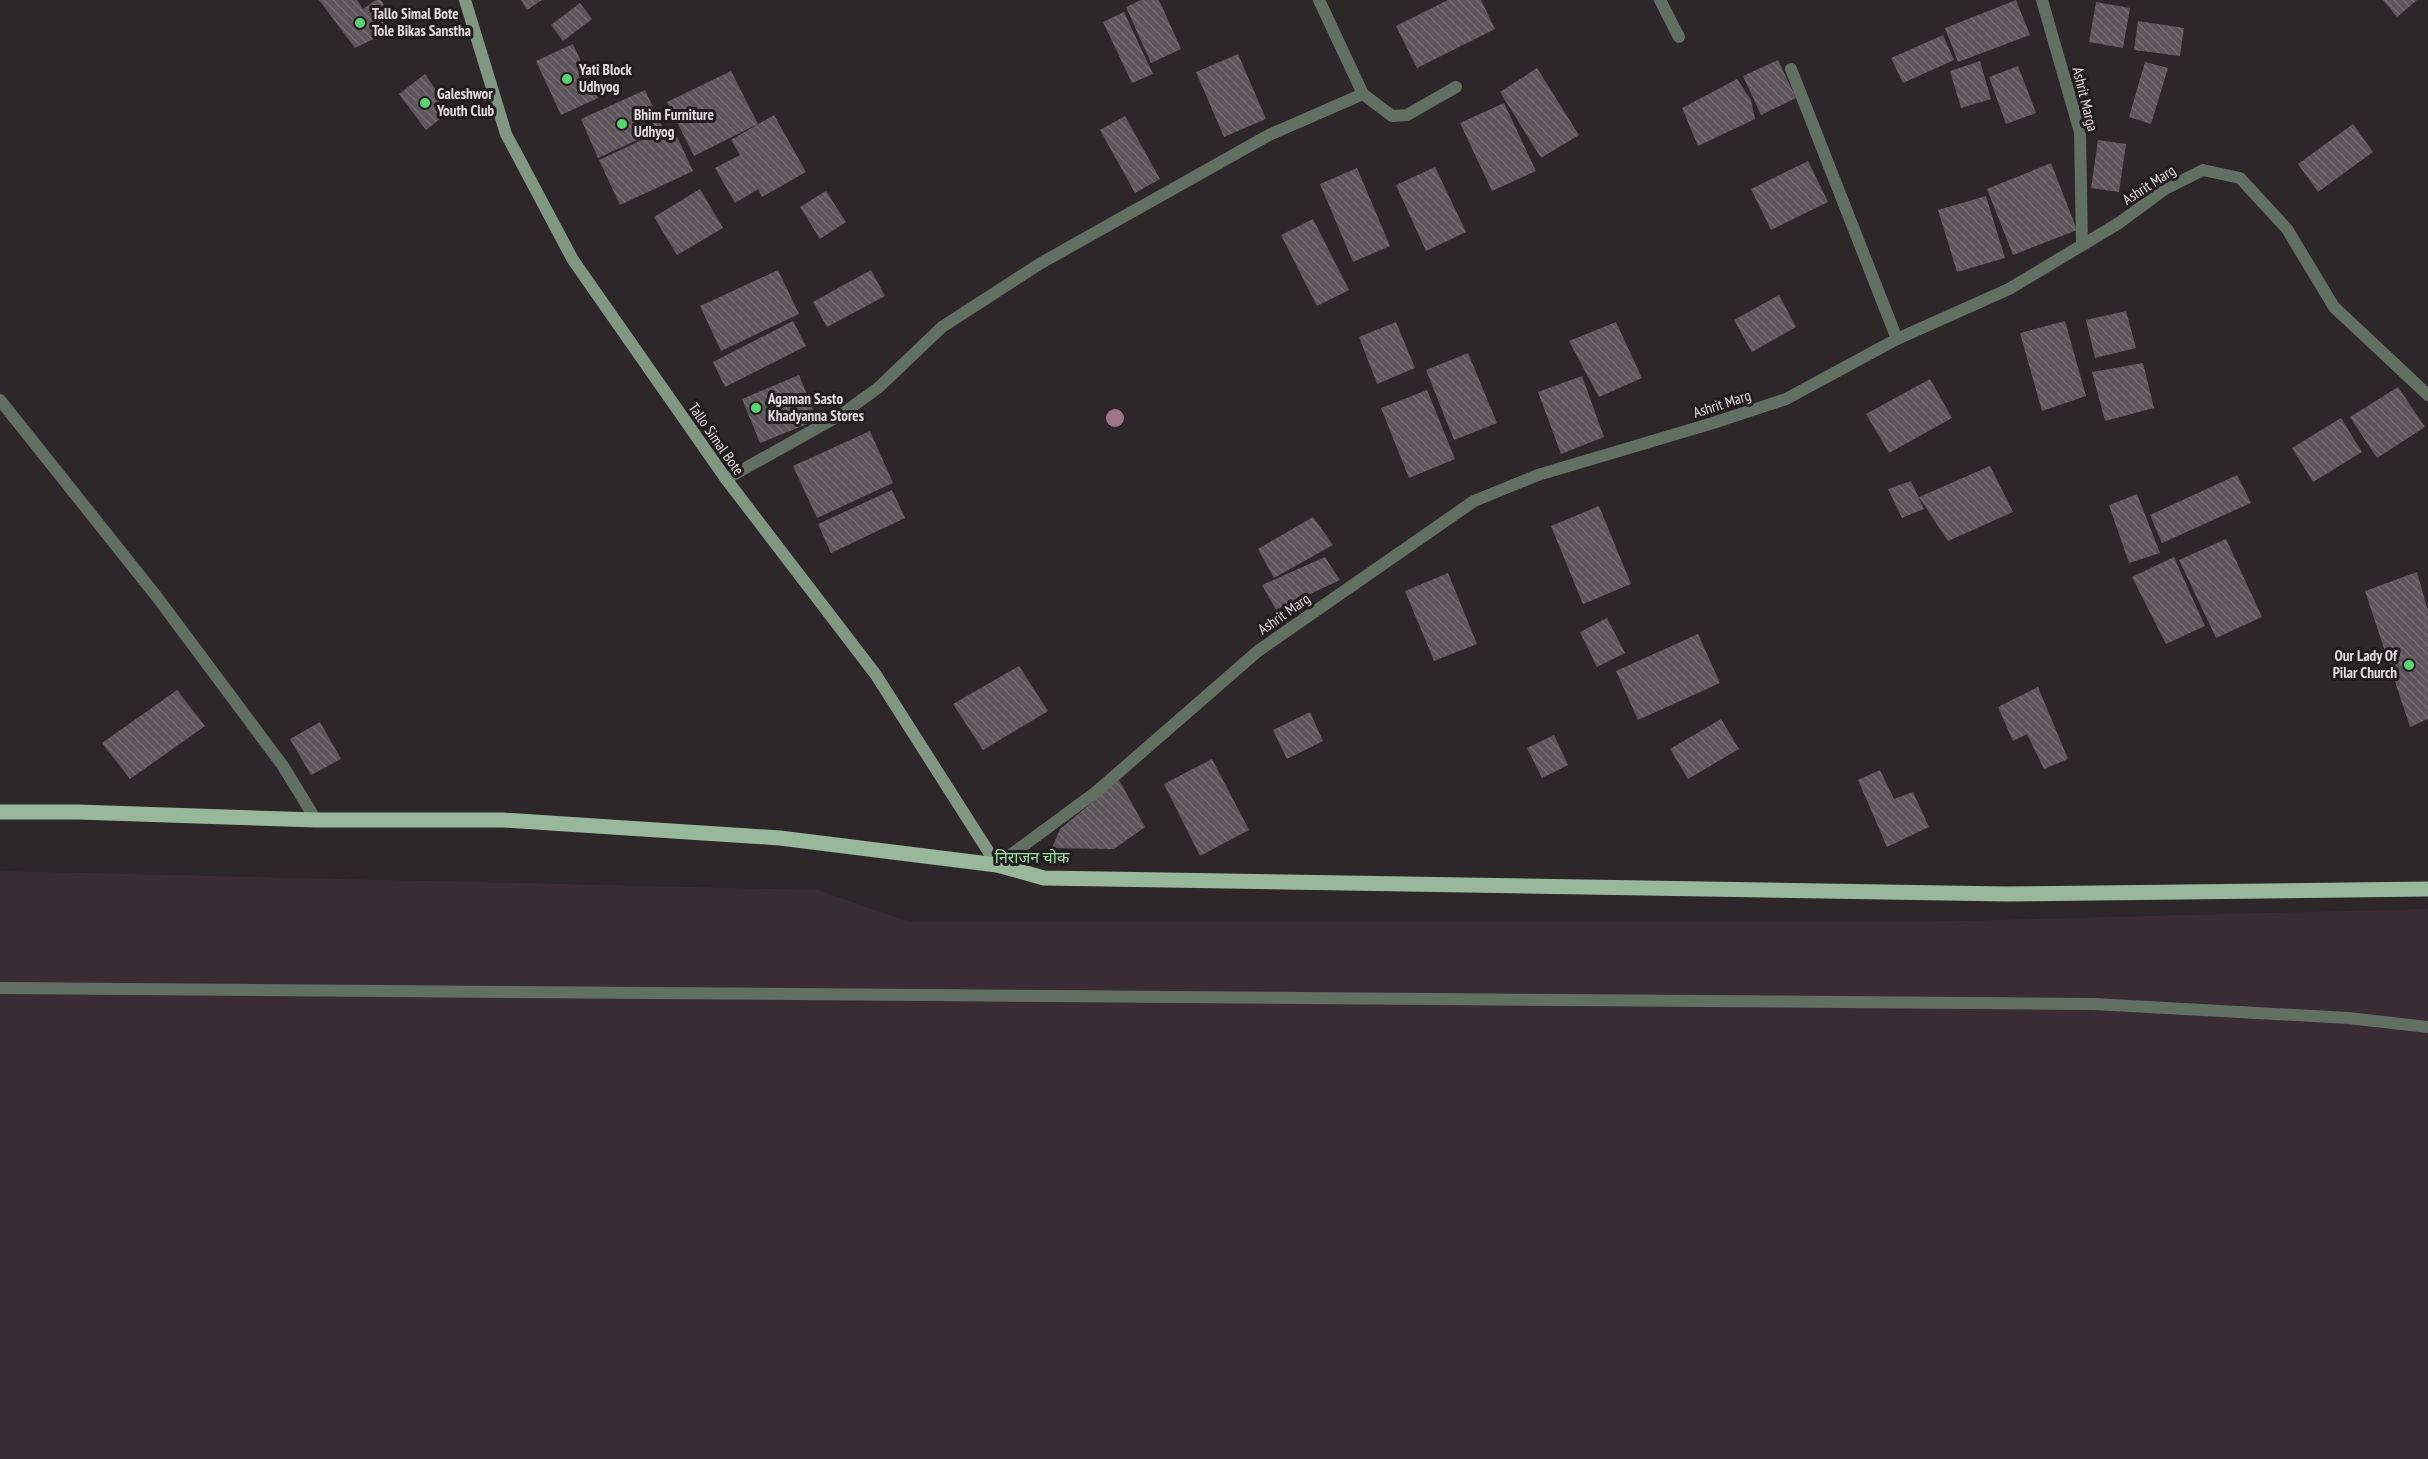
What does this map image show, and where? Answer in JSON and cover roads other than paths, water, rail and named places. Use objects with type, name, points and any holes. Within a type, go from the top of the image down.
[{"type":"main road","name":"Tallo Simal Bote","points":[[465,0],[506,134],[573,260],[726,479],[876,675],[997,865]]},
{"type":"main road","points":[[0,812],[78,812],[316,820],[503,820],[780,838],[997,865],[1044,878],[1089,880],[2006,894],[2428,889]]},
{"type":"street","points":[[1319,0],[1363,94],[1392,116],[1407,115],[1456,87]]},
{"type":"street","points":[[1660,0],[1679,37]]},
{"type":"street","name":"Ashrit Marga","points":[[2042,0],[2080,132],[2082,244]]},
{"type":"street","points":[[1791,69],[1897,339]]},
{"type":"street","points":[[726,479],[842,414],[878,388],[942,327],[1041,263],[1269,135],[1363,94]]},
{"type":"street","name":"Ashrit Marg","points":[[997,865],[1096,792],[1258,651],[1474,501],[1538,475],[1786,399],[1897,339],[2009,290],[2119,223],[2165,189],[2203,170],[2240,178],[2287,229],[2334,307],[2428,395]]},
{"type":"street","points":[[0,400],[157,597],[283,766],[316,820]]},
{"type":"street","points":[[0,988],[2094,1004],[2348,1018],[2428,1027]]},
{"type":"place","name":"Tallo Simal Bote Tole Bikas Sanstha","points":[[360,23]]},
{"type":"place","name":"Yati Block Udhyog","points":[[567,79]]},
{"type":"place","name":"Galeshwor Youth Club","points":[[425,103]]},
{"type":"place","name":"Bhim Furniture Udhyog","points":[[622,124]]},
{"type":"place","name":"Agaman Sasto Khadyanna Stores","points":[[756,408]]},
{"type":"place","name":"Our Lady Of Pilar Church","points":[[2409,665]]},
{"type":"district","name":"निराजन चोक","points":[[1032,857]]}]
